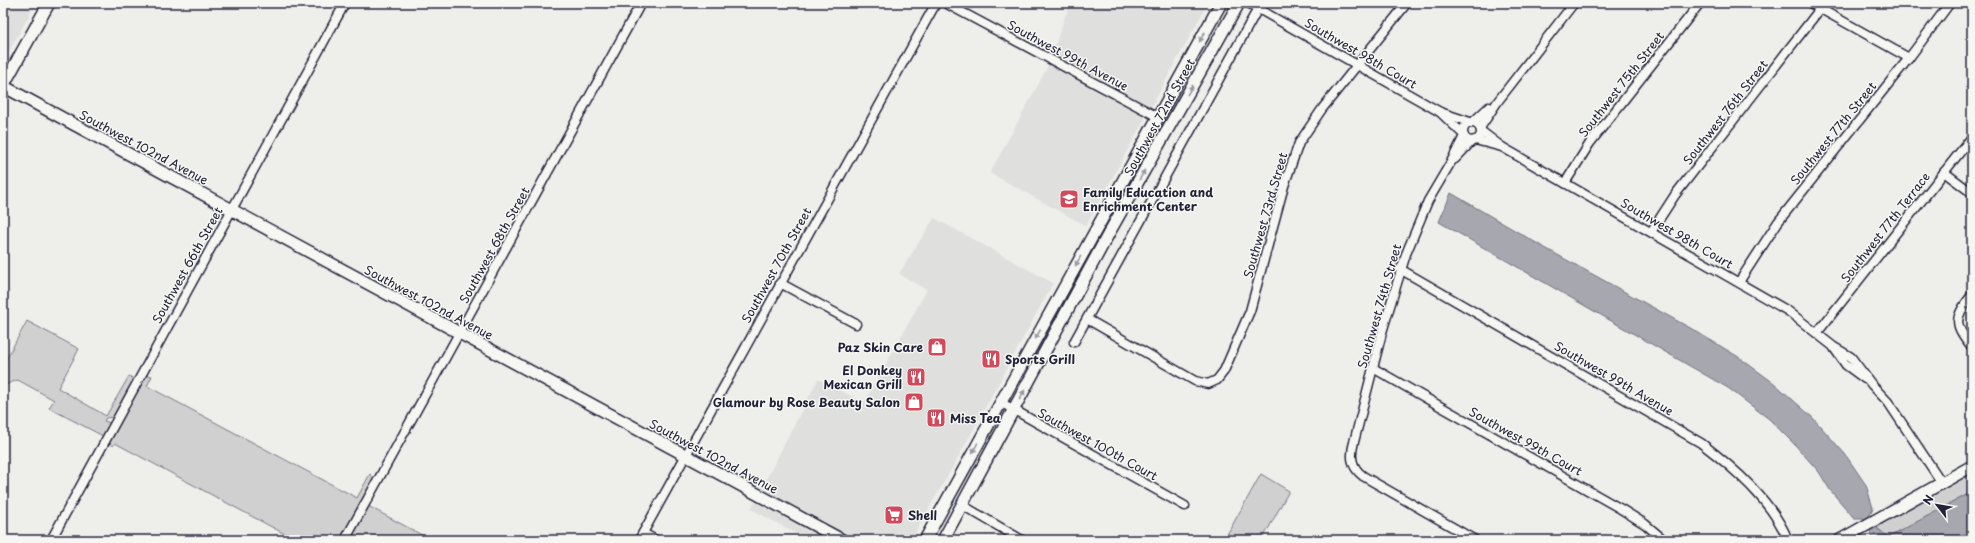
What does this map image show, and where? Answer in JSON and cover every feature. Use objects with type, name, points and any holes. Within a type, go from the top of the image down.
[{"type":"main road","points":[[3,86],[49,3]]},
{"type":"main road","name":"Southwest 72nd Street","points":[[925,540],[1221,3]]},
{"type":"main road","name":"Southwest 72nd Street","points":[[942,540],[1070,308],[1109,233],[1239,3]]},
{"type":"main road","name":"Southwest 102nd Avenue","points":[[3,86],[842,540]]},
{"type":"main road","points":[[1158,117],[1171,124]]},
{"type":"main road","points":[[1097,226],[1109,233]]},
{"type":"main road","points":[[1057,300],[1070,308]]},
{"type":"main road","points":[[1840,540],[1972,466]]},
{"type":"street","name":"Southwest 66th Street","points":[[51,540],[345,3]]},
{"type":"street","name":"Southwest 68th Street","points":[[345,540],[641,3]]},
{"type":"street","name":"Southwest 70th Street","points":[[641,536],[936,3]]},
{"type":"street","name":"Southwest 99th Avenue","points":[[945,3],[1158,117]]},
{"type":"street","name":"Southwest 98th Court","points":[[1248,3],[1260,6],[1357,65],[1440,112],[1472,122]]},
{"type":"street","name":"Southwest 73rd Street","points":[[1087,319],[1195,382],[1208,384],[1216,380],[1224,371],[1250,311],[1284,186],[1299,143],[1318,114],[1407,3]]},
{"type":"street","points":[[1498,100],[1464,128],[1463,135],[1467,140],[1474,140],[1480,137],[1481,129],[1498,100],[1574,3]]},
{"type":"street","name":"Southwest 75th Street","points":[[1565,183],[1590,142],[1700,3]]},
{"type":"street","points":[[1810,3],[1909,58]]},
{"type":"street","name":"Southwest 77th Street","points":[[1739,282],[1778,222],[1909,58],[1950,3]]},
{"type":"street","points":[[1074,342],[1260,6]]},
{"type":"street","name":"Southwest 76th Street","points":[[1651,232],[1675,195],[1820,9]]},
{"type":"street","name":"Southwest 98th Court","points":[[1440,112],[1463,135]]},
{"type":"street","points":[[1472,122],[1481,129]]},
{"type":"street","name":"Southwest 98th Court","points":[[1481,129],[1502,147],[1788,311],[1834,347],[1854,360],[1872,385],[1888,402],[1942,483]]},
{"type":"street","name":"Southwest 74th Street","points":[[1460,536],[1357,472],[1353,465],[1353,445],[1400,269],[1424,210],[1451,162],[1463,135]]},
{"type":"street","name":"Southwest 77th Terrace","points":[[1817,333],[1972,136]]},
{"type":"street","name":"Southwest 98th Court","points":[[1474,140],[1502,147]]},
{"type":"street","name":"Southwest 74th Street","points":[[1451,162],[1474,140]]},
{"type":"street","points":[[1944,172],[1972,193]]},
{"type":"street","name":"Southwest 99th Avenue","points":[[1400,269],[1701,443],[1726,463],[1754,491],[1783,527],[1788,540]]},
{"type":"street","points":[[780,283],[856,324]]},
{"type":"street","points":[[1972,295],[1958,315],[1958,327],[1972,347]]},
{"type":"street","name":"Southwest 99th Court","points":[[1373,368],[1621,509],[1645,524],[1664,540]]},
{"type":"street","name":"Southwest 100th Court","points":[[1000,402],[1185,506]]},
{"type":"street","points":[[962,505],[1022,540]]},
{"type":"street","points":[[641,536],[656,540]]},
{"type":"street","points":[[1460,536],[1475,540]]},
{"type":"shaded area","points":[[3,3],[36,3],[3,62]]},
{"type":"shaded area","points":[[1070,3],[1208,3],[1086,226],[990,173],[1046,70]]},
{"type":"shaded area","points":[[1451,193],[1545,248],[1692,329],[1737,356],[1774,383],[1812,417],[1845,454],[1866,485],[1873,508],[1870,514],[1875,525],[1886,536],[1889,537],[1972,492],[1972,532],[1957,540],[1872,540],[1870,530],[1863,518],[1854,518],[1830,490],[1819,472],[1796,446],[1769,419],[1728,388],[1439,222]]},
{"type":"shaded area","points":[[934,218],[1053,283],[959,456],[911,540],[808,540],[751,509],[818,379],[864,403],[927,290],[899,274]]},
{"type":"shaded area","points":[[27,321],[79,349],[58,388],[106,416],[129,376],[134,379],[113,417],[106,418],[104,421],[110,423],[103,436],[49,408],[54,400],[18,380],[7,384],[3,391],[3,365]]},
{"type":"shaded area","points":[[146,375],[152,376],[147,386],[357,498],[370,474],[374,479],[340,540],[296,540],[115,443],[113,446],[109,442]]},
{"type":"shaded area","points":[[1972,472],[1972,492],[1889,537],[1877,528],[1891,517]]},
{"type":"shaded area","points":[[1261,474],[1289,491],[1262,540],[1224,540]]},
{"type":"shaded area","points":[[368,506],[431,540],[349,540]]},
{"type":"place","name":"Family Education and Enrichment Center","points":[[1069,199]]},
{"type":"place","name":"Paz Skin Care","points":[[937,347]]},
{"type":"place","name":"Sports Grill","points":[[991,359]]},
{"type":"place","name":"El Donkey Mexican Grill","points":[[916,377]]},
{"type":"place","name":"Glamour by Rose Beauty Salon","points":[[914,402]]},
{"type":"place","name":"Miss Tea","points":[[936,418]]},
{"type":"place","name":"Shell","points":[[894,515]]}]
